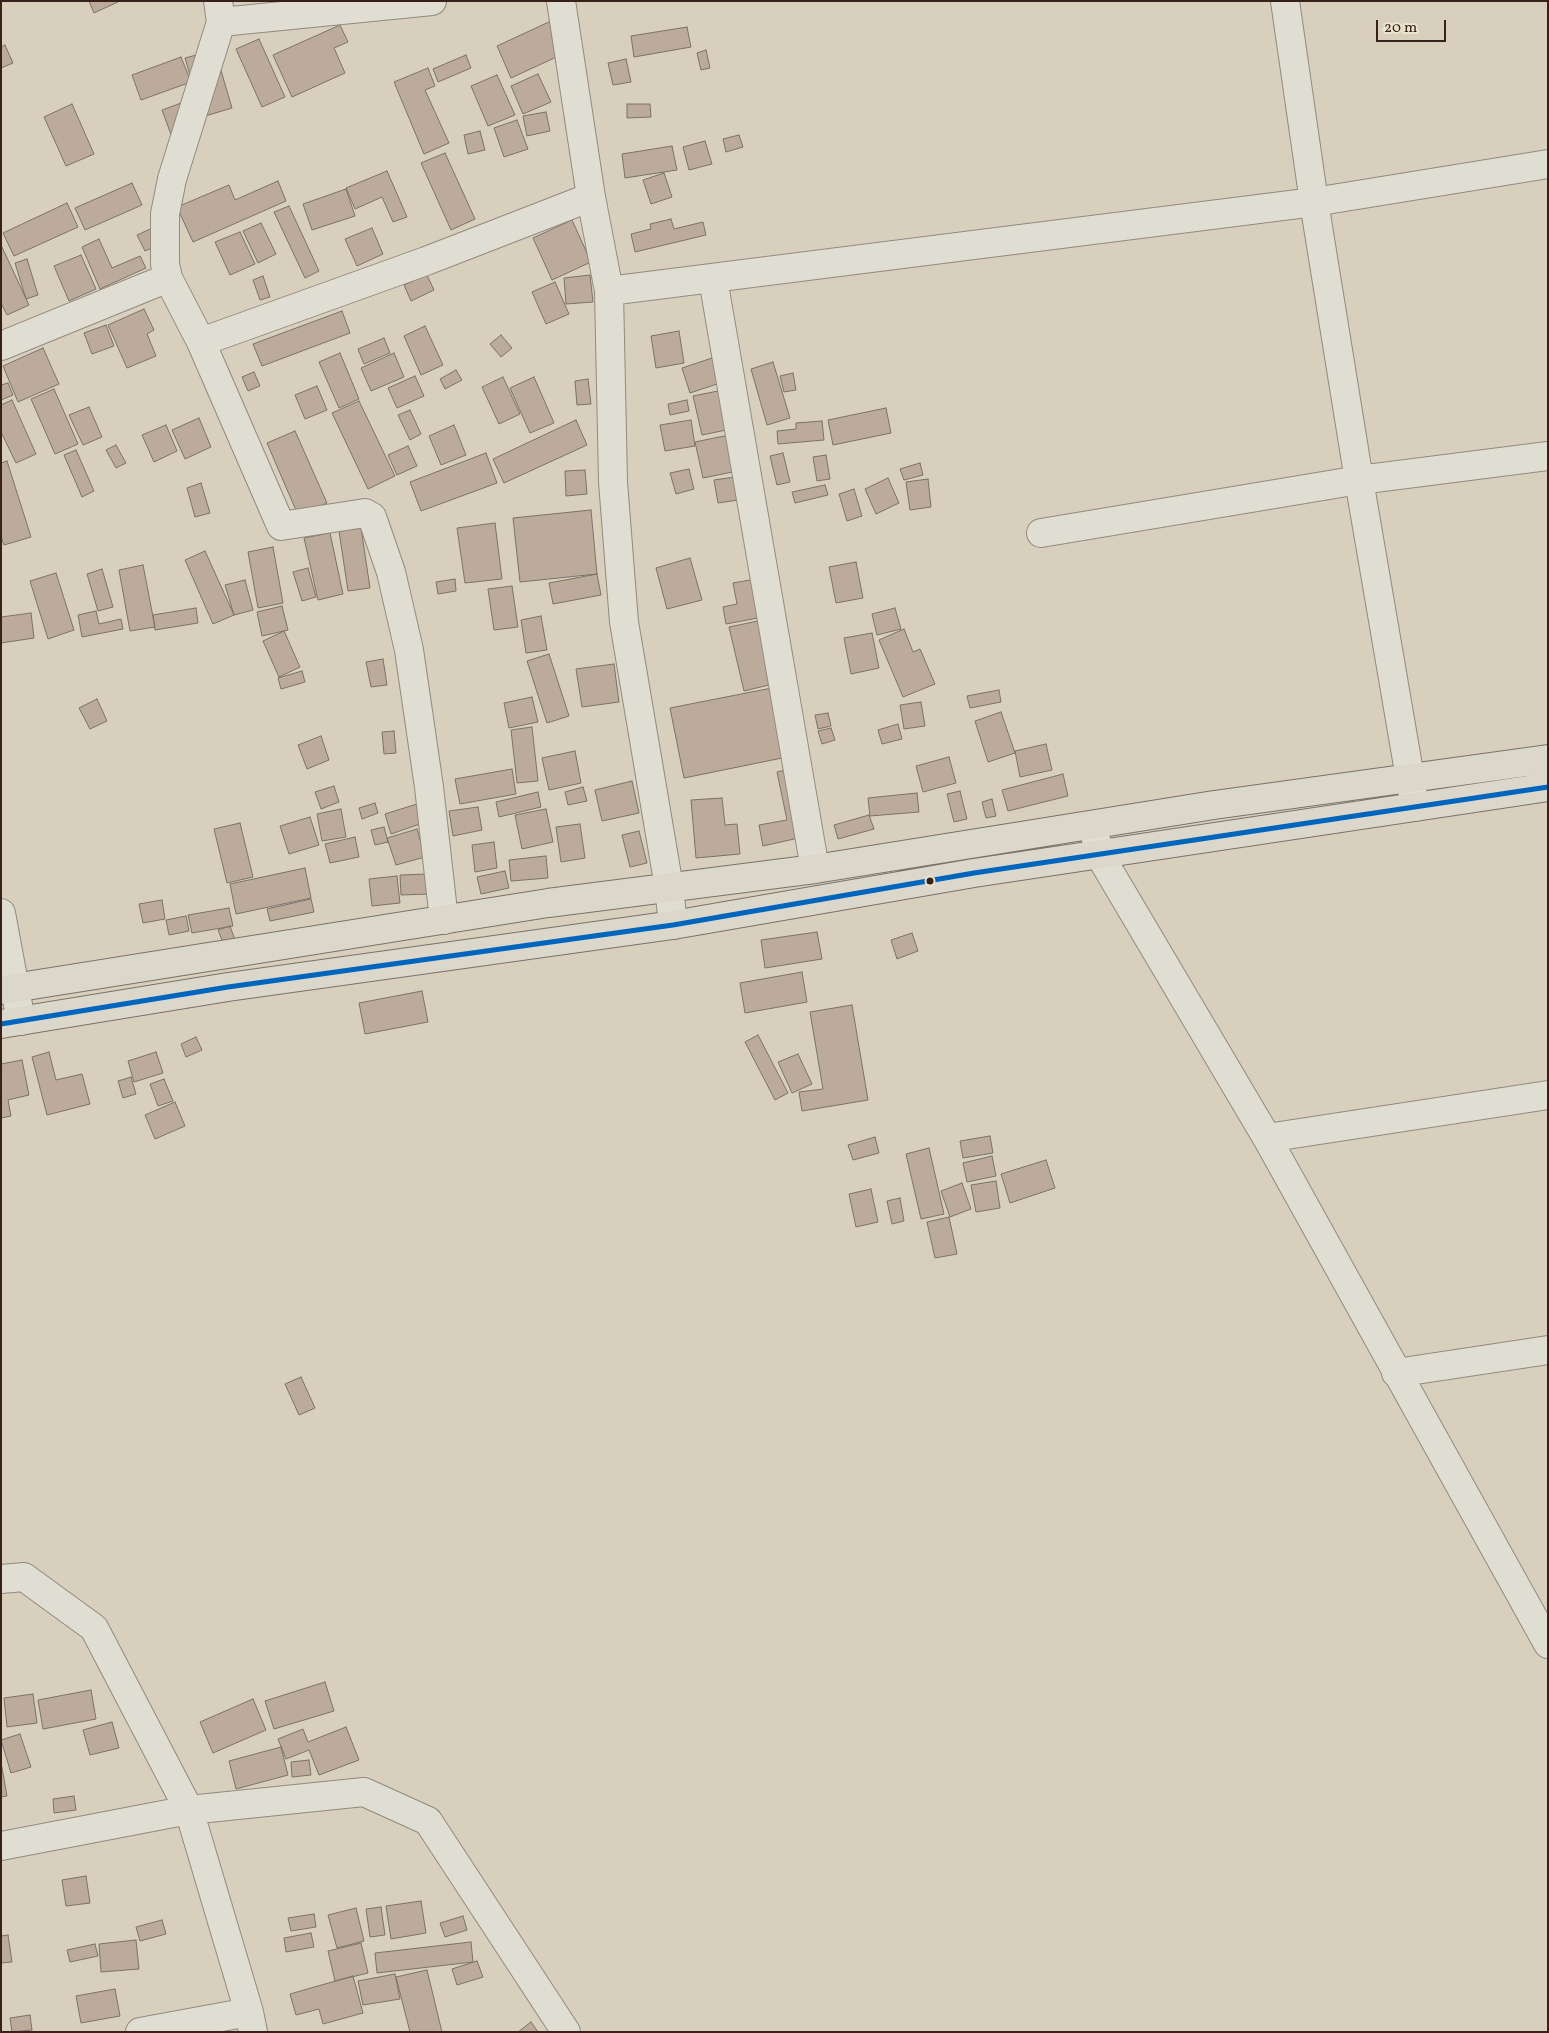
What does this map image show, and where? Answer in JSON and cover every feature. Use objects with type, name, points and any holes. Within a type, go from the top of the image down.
[{"type":"main road","points":[[9,989],[548,903],[815,868],[1214,805],[1548,759]]},
{"type":"main road","points":[[11,1022],[228,987],[673,925],[831,896],[1548,787]]},
{"type":"street","points":[[432,1],[219,12],[172,180],[165,214],[164,264],[168,278],[201,342],[281,526],[365,513],[372,517],[391,572],[409,650],[429,786],[444,920]]},
{"type":"street","points":[[561,1],[591,198],[609,291],[613,482],[624,622],[669,888],[673,925]]},
{"type":"street","points":[[1285,1],[1314,202],[1415,807]]},
{"type":"street","points":[[609,291],[1314,202],[1548,164]]},
{"type":"street","points":[[201,342],[426,261],[591,198]]},
{"type":"street","points":[[1,346],[168,278]]},
{"type":"street","points":[[714,279],[815,868]]},
{"type":"street","points":[[1041,532],[1359,480],[1548,456]]},
{"type":"street","points":[[1093,825],[1100,854],[1267,1138],[1547,1642]]},
{"type":"street","points":[[1,913],[11,1022]]},
{"type":"street","points":[[1267,1138],[1548,1095]]},
{"type":"street","points":[[1396,1373],[1548,1350]]},
{"type":"street","points":[[1,1579],[24,1577],[94,1628],[189,1810],[251,2022],[140,2032]]},
{"type":"street","points":[[1,1846],[189,1810],[364,1792],[428,1821],[566,2032]]},
{"type":"building","points":[[89,1],[120,1],[94,13]]},
{"type":"building","points":[[551,21],[565,53],[511,78],[497,46]]},
{"type":"building","points":[[340,25],[348,42],[334,48],[345,73],[292,97],[273,55]]},
{"type":"building","points":[[687,27],[691,47],[634,57],[631,36]]},
{"type":"building","points":[[259,39],[285,97],[262,107],[236,49]]},
{"type":"building","points":[[5,45],[13,63],[1,68],[1,47]]},
{"type":"building","points":[[215,50],[232,108],[202,117],[185,58]]},
{"type":"building","points":[[706,50],[710,68],[701,70],[697,53]]},
{"type":"building","points":[[466,55],[471,68],[438,82],[433,69]]},
{"type":"building","points":[[181,57],[191,82],[141,100],[132,75]]},
{"type":"building","points":[[626,59],[631,82],[613,85],[608,63]]},
{"type":"building","points":[[428,68],[435,86],[425,90],[449,143],[424,154],[394,82]]},
{"type":"building","points":[[538,74],[551,102],[523,114],[511,86]]},
{"type":"building","points":[[497,75],[515,115],[488,126],[471,86]]},
{"type":"building","points":[[192,99],[203,128],[173,140],[162,110]]},
{"type":"building","points":[[72,104],[94,154],[66,166],[44,117]]},
{"type":"building","points":[[627,104],[650,104],[651,117],[627,118]]},
{"type":"building","points":[[546,112],[550,131],[527,136],[523,116]]},
{"type":"building","points":[[517,120],[528,149],[504,157],[494,128]]},
{"type":"building","points":[[480,131],[485,150],[468,154],[464,135]]},
{"type":"building","points":[[739,135],[743,147],[726,152],[723,139]]},
{"type":"building","points":[[705,141],[712,164],[689,170],[683,147]]},
{"type":"building","points":[[672,146],[677,170],[625,178],[622,154]]},
{"type":"building","points":[[445,153],[475,219],[451,230],[421,163]]},
{"type":"building","points":[[387,171],[407,217],[393,222],[382,197],[355,209],[346,188]]},
{"type":"building","points":[[664,173],[672,197],[651,204],[643,180]]},
{"type":"building","points":[[278,181],[286,201],[193,242],[177,207],[229,185],[235,200]]},
{"type":"building","points":[[132,183],[142,205],[85,230],[75,208]]},
{"type":"building","points":[[346,189],[355,216],[312,230],[303,204]]},
{"type":"building","points":[[67,203],[78,227],[14,256],[3,233]]},
{"type":"building","points":[[289,206],[319,271],[305,278],[274,212]]},
{"type":"building","points":[[671,219],[674,229],[703,222],[706,235],[635,252],[631,234],[651,229],[650,224]]},
{"type":"building","points":[[572,220],[591,262],[552,280],[533,238]]},
{"type":"building","points":[[261,223],[276,254],[258,263],[243,231]]},
{"type":"building","points":[[157,226],[164,243],[145,251],[137,235]]},
{"type":"building","points":[[372,228],[383,254],[357,266],[345,239]]},
{"type":"building","points":[[240,232],[255,264],[230,275],[215,242]]},
{"type":"building","points":[[99,239],[112,268],[140,256],[146,268],[100,289],[82,247]]},
{"type":"building","points":[[1,245],[29,305],[7,315],[1,303]]},
{"type":"building","points":[[81,255],[96,289],[69,301],[54,266]]},
{"type":"building","points":[[27,259],[38,295],[26,299],[15,263]]},
{"type":"building","points":[[427,275],[434,290],[411,301],[404,285]]},
{"type":"building","points":[[590,275],[593,302],[566,304],[564,278]]},
{"type":"building","points":[[263,276],[270,297],[260,300],[253,280]]},
{"type":"building","points":[[555,282],[569,314],[546,324],[532,292]]},
{"type":"building","points":[[144,309],[154,330],[147,334],[156,356],[127,368],[108,325]]},
{"type":"building","points":[[342,311],[350,333],[262,366],[253,344]]},
{"type":"building","points":[[106,325],[114,346],[92,354],[84,333]]},
{"type":"building","points":[[425,326],[443,365],[421,375],[404,336]]},
{"type":"building","points":[[679,331],[684,363],[656,368],[651,336]]},
{"type":"building","points":[[501,335],[512,348],[501,357],[490,344]]},
{"type":"building","points":[[384,338],[390,353],[364,364],[358,349]]},
{"type":"building","points":[[43,348],[59,384],[18,402],[3,366]]},
{"type":"building","points":[[340,353],[359,399],[339,408],[319,362]]},
{"type":"building","points":[[394,353],[404,377],[371,391],[361,368]]},
{"type":"building","points":[[712,358],[720,383],[690,393],[682,368]]},
{"type":"building","points":[[773,362],[790,418],[767,425],[751,369]]},
{"type":"building","points":[[456,370],[462,380],[445,389],[440,379]]},
{"type":"building","points":[[254,372],[260,386],[248,391],[242,377]]},
{"type":"building","points":[[793,373],[796,390],[784,392],[780,376]]},
{"type":"building","points":[[415,376],[424,396],[397,408],[388,388]]},
{"type":"building","points":[[503,377],[520,414],[499,424],[482,387]]},
{"type":"building","points":[[534,377],[554,423],[530,433],[510,388]]},
{"type":"building","points":[[588,379],[591,404],[577,405],[575,381]]},
{"type":"building","points":[[8,383],[13,395],[1,400],[1,385]]},
{"type":"building","points":[[317,386],[327,410],[305,419],[295,395]]},
{"type":"building","points":[[54,389],[78,444],[55,454],[31,399]]},
{"type":"building","points":[[723,390],[731,429],[702,435],[693,396]]},
{"type":"building","points":[[12,400],[36,454],[16,463],[1,432],[1,405]]},
{"type":"building","points":[[687,400],[689,411],[670,415],[668,404]]},
{"type":"building","points":[[359,401],[395,476],[368,489],[332,413]]},
{"type":"building","points":[[89,407],[102,437],[83,445],[69,415]]},
{"type":"building","points":[[886,408],[891,433],[833,445],[828,420]]},
{"type":"building","points":[[410,410],[421,434],[410,440],[398,415]]},
{"type":"building","points":[[199,418],[211,447],[185,459],[172,430]]},
{"type":"building","points":[[576,420],[587,445],[504,483],[493,459]]},
{"type":"building","points":[[691,420],[695,446],[665,451],[660,425]]},
{"type":"building","points":[[822,421],[824,440],[778,444],[777,431],[796,429],[796,423]]},
{"type":"building","points":[[166,425],[177,451],[154,462],[142,435]]},
{"type":"building","points":[[454,425],[466,455],[441,465],[429,436]]},
{"type":"building","points":[[295,431],[327,503],[298,515],[267,443]]},
{"type":"building","points":[[734,434],[742,470],[703,478],[695,442]]},
{"type":"building","points":[[116,445],[126,463],[116,468],[106,450]]},
{"type":"building","points":[[408,446],[417,466],[397,475],[388,455]]},
{"type":"building","points":[[76,450],[94,491],[82,497],[64,455]]},
{"type":"building","points":[[486,453],[497,483],[421,511],[410,482]]},
{"type":"building","points":[[783,453],[790,482],[777,485],[770,456]]},
{"type":"building","points":[[826,455],[830,479],[817,481],[813,457]]},
{"type":"building","points":[[7,461],[31,537],[4,545],[1,537],[1,463]]},
{"type":"building","points":[[920,463],[923,475],[904,480],[900,469]]},
{"type":"building","points":[[689,469],[694,489],[676,494],[670,473]]},
{"type":"building","points":[[585,470],[587,494],[566,496],[565,471]]},
{"type":"building","points":[[742,476],[745,499],[718,503],[714,480]]},
{"type":"building","points":[[888,478],[899,503],[876,514],[865,489]]},
{"type":"building","points":[[928,479],[931,507],[910,510],[906,482]]},
{"type":"building","points":[[201,483],[210,513],[195,517],[187,488]]},
{"type":"building","points":[[825,485],[828,495],[795,503],[792,492]]},
{"type":"building","points":[[854,489],[862,516],[847,521],[839,494]]},
{"type":"building","points":[[591,510],[597,574],[520,582],[513,518]]},
{"type":"building","points":[[495,523],[502,579],[465,583],[457,528]]},
{"type":"building","points":[[361,528],[370,588],[348,591],[339,531]]},
{"type":"building","points":[[330,533],[343,594],[318,600],[304,538]]},
{"type":"building","points":[[273,547],[283,603],[258,608],[248,552]]},
{"type":"building","points":[[205,551],[234,615],[213,624],[185,560]]},
{"type":"building","points":[[690,558],[702,600],[667,609],[656,568]]},
{"type":"building","points":[[856,562],[863,598],[836,603],[829,567]]},
{"type":"building","points":[[143,565],[155,627],[130,631],[119,570]]},
{"type":"building","points":[[308,568],[316,597],[302,601],[293,572]]},
{"type":"building","points":[[102,569],[113,607],[98,611],[87,574]]},
{"type":"building","points":[[56,573],[74,630],[48,639],[30,581]]},
{"type":"building","points":[[597,574],[601,595],[553,604],[549,583]]},
{"type":"building","points":[[455,579],[456,591],[438,594],[436,582]]},
{"type":"building","points":[[756,579],[763,617],[726,624],[723,607],[737,604],[733,583]]},
{"type":"building","points":[[245,580],[253,610],[234,615],[225,585]]},
{"type":"building","points":[[512,586],[518,627],[494,630],[488,589]]},
{"type":"building","points":[[282,606],[288,630],[262,636],[257,612]]},
{"type":"building","points":[[196,608],[198,623],[155,630],[153,615]]},
{"type":"building","points":[[895,608],[901,629],[877,635],[872,614]]},
{"type":"building","points":[[96,611],[99,624],[121,619],[123,629],[82,637],[78,615]]},
{"type":"building","points":[[31,613],[34,638],[1,643],[1,617]]},
{"type":"building","points":[[541,616],[547,650],[526,653],[521,620]]},
{"type":"building","points":[[758,621],[773,684],[744,691],[729,627]]},
{"type":"building","points":[[904,629],[913,652],[920,649],[935,684],[903,697],[879,640]]},
{"type":"building","points":[[284,631],[300,667],[279,677],[263,641]]},
{"type":"building","points":[[872,633],[879,668],[851,674],[844,638]]},
{"type":"building","points":[[549,654],[569,716],[547,723],[527,661]]},
{"type":"building","points":[[383,659],[387,685],[371,687],[366,662]]},
{"type":"building","points":[[614,664],[619,702],[582,707],[576,669]]},
{"type":"building","points":[[302,671],[305,682],[281,689],[278,678]]},
{"type":"building","points":[[777,687],[792,756],[684,778],[670,708]]},
{"type":"building","points":[[999,690],[1001,702],[970,708],[967,696]]},
{"type":"building","points":[[532,697],[538,722],[509,728],[504,703]]},
{"type":"building","points":[[97,699],[107,721],[90,729],[79,708]]},
{"type":"building","points":[[921,702],[925,726],[904,729],[900,705]]},
{"type":"building","points":[[1001,712],[1015,753],[988,762],[975,721]]},
{"type":"building","points":[[828,713],[831,726],[818,729],[815,715]]},
{"type":"building","points":[[898,724],[902,739],[882,744],[878,730]]},
{"type":"building","points":[[532,727],[538,781],[517,783],[511,730]]},
{"type":"building","points":[[831,728],[835,740],[822,744],[818,731]]},
{"type":"building","points":[[394,731],[396,753],[384,754],[382,732]]},
{"type":"building","points":[[321,736],[329,760],[307,769],[298,745]]},
{"type":"building","points":[[1046,744],[1052,770],[1020,777],[1015,751]]},
{"type":"building","points":[[575,751],[581,783],[549,790],[542,758]]},
{"type":"building","points":[[949,757],[956,783],[923,792],[916,766]]},
{"type":"building","points":[[512,769],[516,794],[460,804],[455,779]]},
{"type":"building","points":[[789,769],[803,837],[763,846],[759,825],[787,820],[777,772]]},
{"type":"building","points":[[1063,774],[1068,796],[1008,811],[1002,790]]},
{"type":"building","points":[[632,781],[639,813],[602,821],[595,790]]},
{"type":"building","points":[[334,786],[339,802],[321,809],[315,792]]},
{"type":"building","points":[[583,787],[587,801],[568,805],[565,792]]},
{"type":"building","points":[[960,791],[967,819],[954,822],[947,794]]},
{"type":"building","points":[[538,792],[541,807],[499,817],[496,802]]},
{"type":"building","points":[[917,793],[919,812],[870,816],[868,798]]},
{"type":"building","points":[[722,798],[725,825],[737,824],[740,854],[696,858],[691,800]]},
{"type":"building","points":[[992,799],[996,816],[986,818],[982,802]]},
{"type":"building","points":[[375,803],[378,813],[362,819],[359,808]]},
{"type":"building","points":[[417,804],[423,823],[391,834],[385,814]]},
{"type":"building","points":[[478,807],[482,830],[453,836],[449,811]]},
{"type":"building","points":[[341,809],[346,837],[322,841],[317,814]]},
{"type":"building","points":[[546,809],[553,842],[522,849],[515,815]]},
{"type":"building","points":[[869,815],[874,829],[838,839],[834,825]]},
{"type":"building","points":[[310,817],[319,845],[289,854],[280,826]]},
{"type":"building","points":[[240,823],[253,877],[227,883],[214,829]]},
{"type":"building","points":[[580,824],[585,858],[561,862],[556,827]]},
{"type":"building","points":[[384,827],[388,842],[375,845],[371,830]]},
{"type":"building","points":[[417,829],[425,857],[396,865],[387,838]]},
{"type":"building","points":[[639,831],[647,863],[630,867],[622,835]]},
{"type":"building","points":[[355,837],[359,857],[330,863],[325,844]]},
{"type":"building","points":[[494,842],[497,868],[475,872],[472,845]]},
{"type":"building","points":[[546,856],[548,878],[511,881],[509,860]]},
{"type":"building","points":[[305,868],[311,898],[236,914],[230,884]]},
{"type":"building","points":[[505,871],[509,888],[481,894],[477,877]]},
{"type":"building","points":[[428,874],[429,894],[401,895],[400,875]]},
{"type":"building","points":[[397,876],[400,903],[372,906],[369,879]]},
{"type":"building","points":[[311,899],[314,912],[270,921],[267,909]]},
{"type":"building","points":[[162,900],[165,919],[143,923],[139,904]]},
{"type":"building","points":[[229,908],[233,926],[192,933],[188,915]]},
{"type":"building","points":[[186,916],[189,931],[169,935],[166,920]]},
{"type":"building","points":[[230,926],[235,940],[224,945],[218,930]]},
{"type":"building","points":[[817,932],[822,959],[765,968],[761,940]]},
{"type":"building","points":[[912,933],[918,951],[897,959],[891,940]]},
{"type":"building","points":[[802,972],[807,1002],[745,1013],[740,983]]},
{"type":"building","points":[[422,991],[428,1022],[365,1034],[359,1003]]},
{"type":"building","points":[[852,1005],[868,1100],[802,1111],[799,1092],[823,1089],[810,1012]]},
{"type":"building","points":[[758,1035],[788,1093],[775,1100],[745,1042]]},
{"type":"building","points":[[196,1037],[202,1050],[186,1057],[181,1044]]},
{"type":"building","points":[[49,1052],[56,1080],[82,1074],[90,1104],[47,1115],[32,1057]]},
{"type":"building","points":[[156,1052],[163,1073],[134,1082],[128,1061]]},
{"type":"building","points":[[798,1054],[812,1084],[792,1093],[778,1062]]},
{"type":"building","points":[[22,1060],[29,1095],[8,1100],[11,1116],[1,1118],[1,1064]]},
{"type":"building","points":[[131,1077],[136,1094],[123,1098],[118,1081]]},
{"type":"building","points":[[164,1079],[173,1101],[158,1106],[150,1084]]},
{"type":"building","points":[[175,1102],[185,1126],[155,1139],[145,1115]]},
{"type":"building","points":[[990,1136],[993,1153],[963,1158],[960,1141]]},
{"type":"building","points":[[875,1137],[879,1153],[853,1160],[848,1145]]},
{"type":"building","points":[[929,1148],[944,1214],[921,1219],[906,1154]]},
{"type":"building","points":[[992,1156],[996,1176],[967,1182],[963,1163]]},
{"type":"building","points":[[1046,1160],[1055,1188],[1010,1203],[1001,1174]]},
{"type":"building","points":[[996,1181],[1000,1208],[976,1212],[971,1185]]},
{"type":"building","points":[[962,1183],[971,1209],[950,1217],[941,1191]]},
{"type":"building","points":[[871,1189],[878,1222],[856,1227],[849,1194]]},
{"type":"building","points":[[900,1198],[904,1221],[892,1224],[887,1201]]},
{"type":"building","points":[[949,1217],[957,1254],[935,1258],[927,1222]]},
{"type":"building","points":[[301,1377],[315,1408],[299,1415],[285,1384]]},
{"type":"building","points":[[325,1682],[334,1711],[274,1729],[265,1701]]},
{"type":"building","points":[[91,1690],[96,1719],[43,1729],[38,1700]]},
{"type":"building","points":[[33,1694],[37,1723],[7,1727],[4,1698]]},
{"type":"building","points":[[253,1699],[266,1730],[213,1753],[200,1722]]},
{"type":"building","points":[[112,1722],[119,1748],[90,1755],[83,1730]]},
{"type":"building","points":[[346,1727],[359,1760],[319,1775],[309,1750],[286,1759],[278,1739],[303,1729],[308,1742]]},
{"type":"building","points":[[20,1734],[31,1767],[11,1773],[1,1740]]},
{"type":"building","points":[[281,1747],[288,1775],[236,1789],[229,1761]]},
{"type":"building","points":[[309,1760],[311,1775],[292,1777],[291,1762]]},
{"type":"building","points":[[1,1762],[7,1796],[1,1797]]},
{"type":"building","points":[[74,1796],[76,1810],[54,1813],[53,1799]]},
{"type":"building","points":[[86,1876],[90,1903],[66,1906],[62,1880]]},
{"type":"building","points":[[421,1901],[426,1933],[391,1939],[386,1906]]},
{"type":"building","points":[[381,1907],[385,1935],[370,1937],[366,1909]]},
{"type":"building","points":[[356,1908],[364,1941],[337,1948],[328,1915]]},
{"type":"building","points":[[314,1914],[316,1927],[291,1931],[288,1918]]},
{"type":"building","points":[[463,1916],[467,1930],[445,1937],[440,1923]]},
{"type":"building","points":[[162,1920],[166,1934],[140,1941],[136,1927]]},
{"type":"building","points":[[311,1933],[314,1947],[286,1952],[284,1938]]},
{"type":"building","points":[[8,1935],[12,1962],[1,1963],[1,1936]]},
{"type":"building","points":[[136,1940],[139,1969],[101,1972],[99,1944]]},
{"type":"building","points":[[471,1942],[473,1962],[377,1973],[375,1953]]},
{"type":"building","points":[[361,1943],[368,1973],[335,1981],[328,1951]]},
{"type":"building","points":[[95,1944],[98,1956],[70,1962],[67,1950]]},
{"type":"building","points":[[477,1961],[483,1977],[457,1985],[452,1969]]},
{"type":"building","points":[[427,1970],[442,2032],[410,2032],[396,1977]]},
{"type":"building","points":[[395,1974],[400,1999],[363,2005],[358,1981]]},
{"type":"building","points":[[353,1976],[363,2013],[323,2024],[319,2009],[296,2015],[290,1994]]},
{"type":"building","points":[[115,1989],[120,2016],[81,2023],[76,1996]]},
{"type":"building","points":[[30,2015],[32,2030],[12,2032],[10,2018]]},
{"type":"building","points":[[531,2022],[538,2032],[518,2032]]},
{"type":"transit line","points":[[1,1024],[228,987],[673,925],[974,873],[1548,787]]}]
